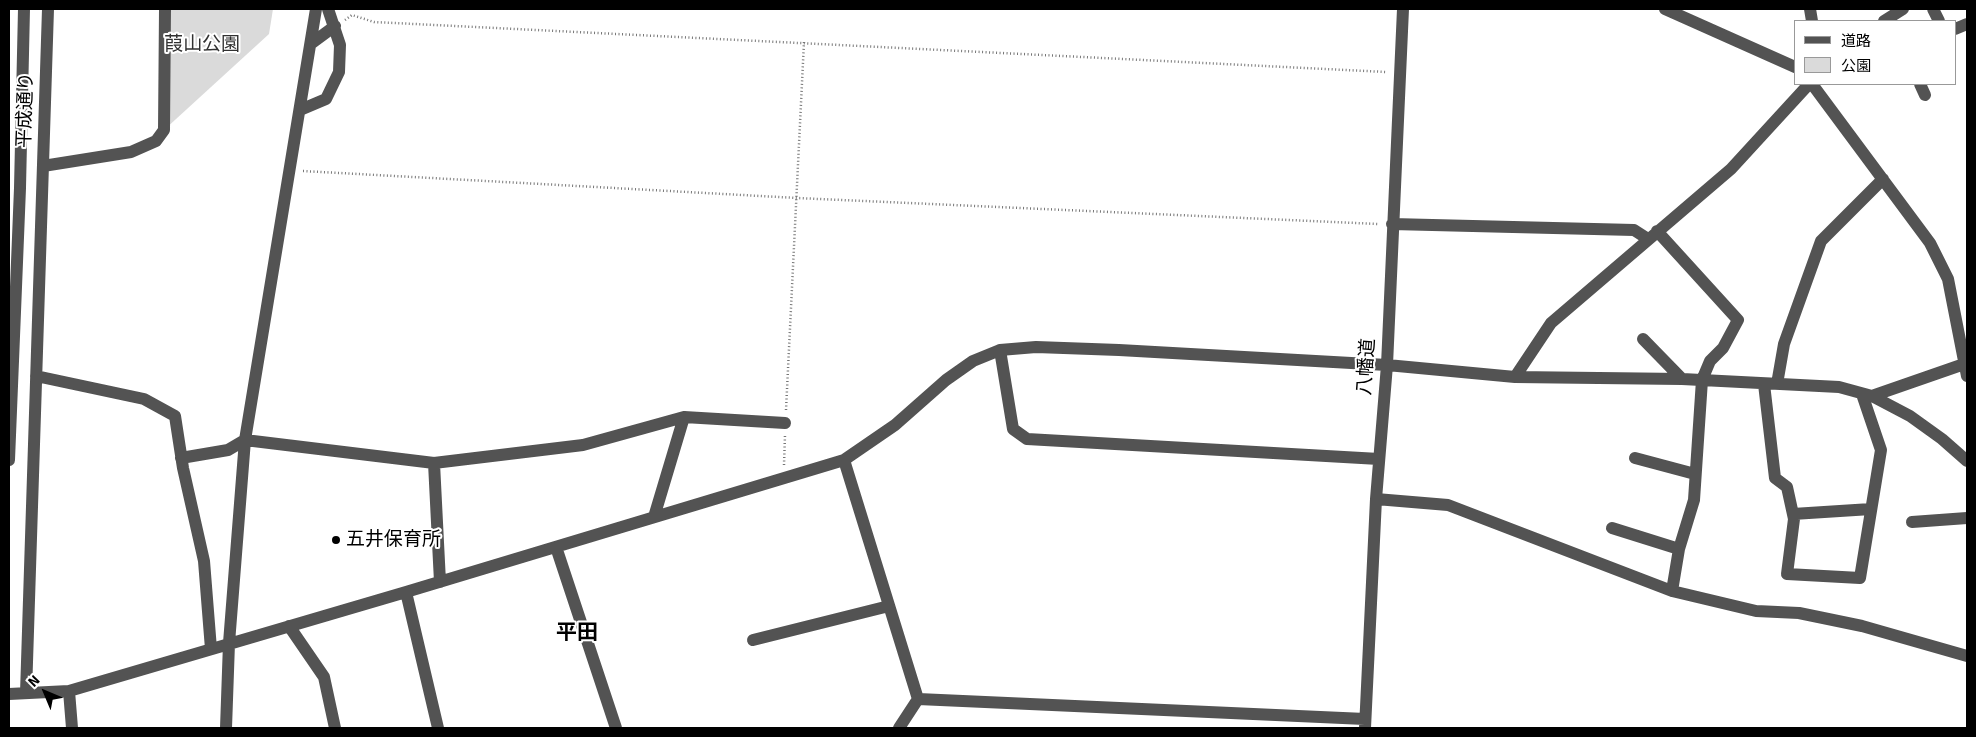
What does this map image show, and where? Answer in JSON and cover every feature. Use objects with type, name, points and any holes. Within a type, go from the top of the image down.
[{"type":"street","name":"平成通り","points":[[9,460],[15,188],[24,9]]},
{"type":"street","name":"平成通り","points":[[26,693],[48,9]]},
{"type":"street","points":[[43,166],[131,152],[156,141],[164,130],[165,9]]},
{"type":"street","points":[[226,728],[229,643],[245,440],[312,43],[316,9]]},
{"type":"street","points":[[300,110],[326,99],[339,72],[340,45],[328,9]]},
{"type":"street","name":"八幡道","points":[[1365,724],[1376,499],[1387,365],[1403,9]]},
{"type":"street","points":[[1665,9],[1794,67]]},
{"type":"street","points":[[1888,20],[1903,9]]},
{"type":"street","points":[[312,43],[335,26]]},
{"type":"street","points":[[312,43],[340,45]]},
{"type":"street","points":[[1514,376],[1551,323],[1731,169],[1810,85]]},
{"type":"street","points":[[1812,85],[1930,243],[1948,279],[1966,368],[1867,395]]},
{"type":"street","points":[[1777,384],[1784,344],[1821,241],[1883,179]]},
{"type":"street","points":[[1392,224],[1634,230],[1652,235],[1738,320],[1723,348],[1710,361],[1702,380],[1694,500],[1679,549],[1672,591]]},
{"type":"street","points":[[1644,339],[1682,379]]},
{"type":"street","points":[[9,694],[69,691],[440,582],[784,476],[844,460],[895,425],[946,380],[973,361],[1000,350],[1036,346],[1387,365],[1514,376],[1682,379],[1839,387],[1867,395],[1910,416],[1942,439],[1967,461]]},
{"type":"street","points":[[1000,350],[1013,429],[1027,439],[1379,459]]},
{"type":"street","points":[[36,376],[144,399],[175,416],[181,458],[204,561],[211,649]]},
{"type":"street","points":[[1764,384],[1775,478],[1787,486],[1793,514],[1787,574],[1860,578],[1881,450],[1867,395]]},
{"type":"street","points":[[181,458],[228,450],[245,440],[434,463],[583,445],[684,417],[785,423]]},
{"type":"street","points":[[654,517],[684,417]]},
{"type":"street","points":[[1635,458],[1695,474]]},
{"type":"street","points":[[844,460],[918,699]]},
{"type":"street","points":[[434,463],[440,582]]},
{"type":"street","points":[[1376,499],[1448,505],[1672,591],[1756,611],[1799,613],[1862,626],[1967,656]]},
{"type":"street","points":[[1793,514],[1872,509]]},
{"type":"street","points":[[1912,522],[1967,518]]},
{"type":"street","points":[[1612,528],[1679,549]]},
{"type":"street","points":[[556,547],[616,728]]},
{"type":"street","points":[[406,592],[438,728]]},
{"type":"street","points":[[753,640],[889,606]]},
{"type":"street","points":[[289,626],[324,677],[335,728]]},
{"type":"street","points":[[69,691],[72,728]]},
{"type":"street","points":[[918,699],[1365,724]]},
{"type":"street","points":[[899,728],[918,699]]},
{"type":"path","points":[[335,26],[352,15],[374,22],[1400,72]]},
{"type":"path","points":[[784,476],[804,42]]},
{"type":"path","points":[[290,170],[797,198],[1392,224]]},
{"type":"green space","name":"葭山公園","points":[[165,9],[273,9],[269,34],[164,130]]},
{"type":"place","name":"五井保育所","points":[[336,540]]},
{"type":"district","name":"平田","points":[[577,633]]}]
